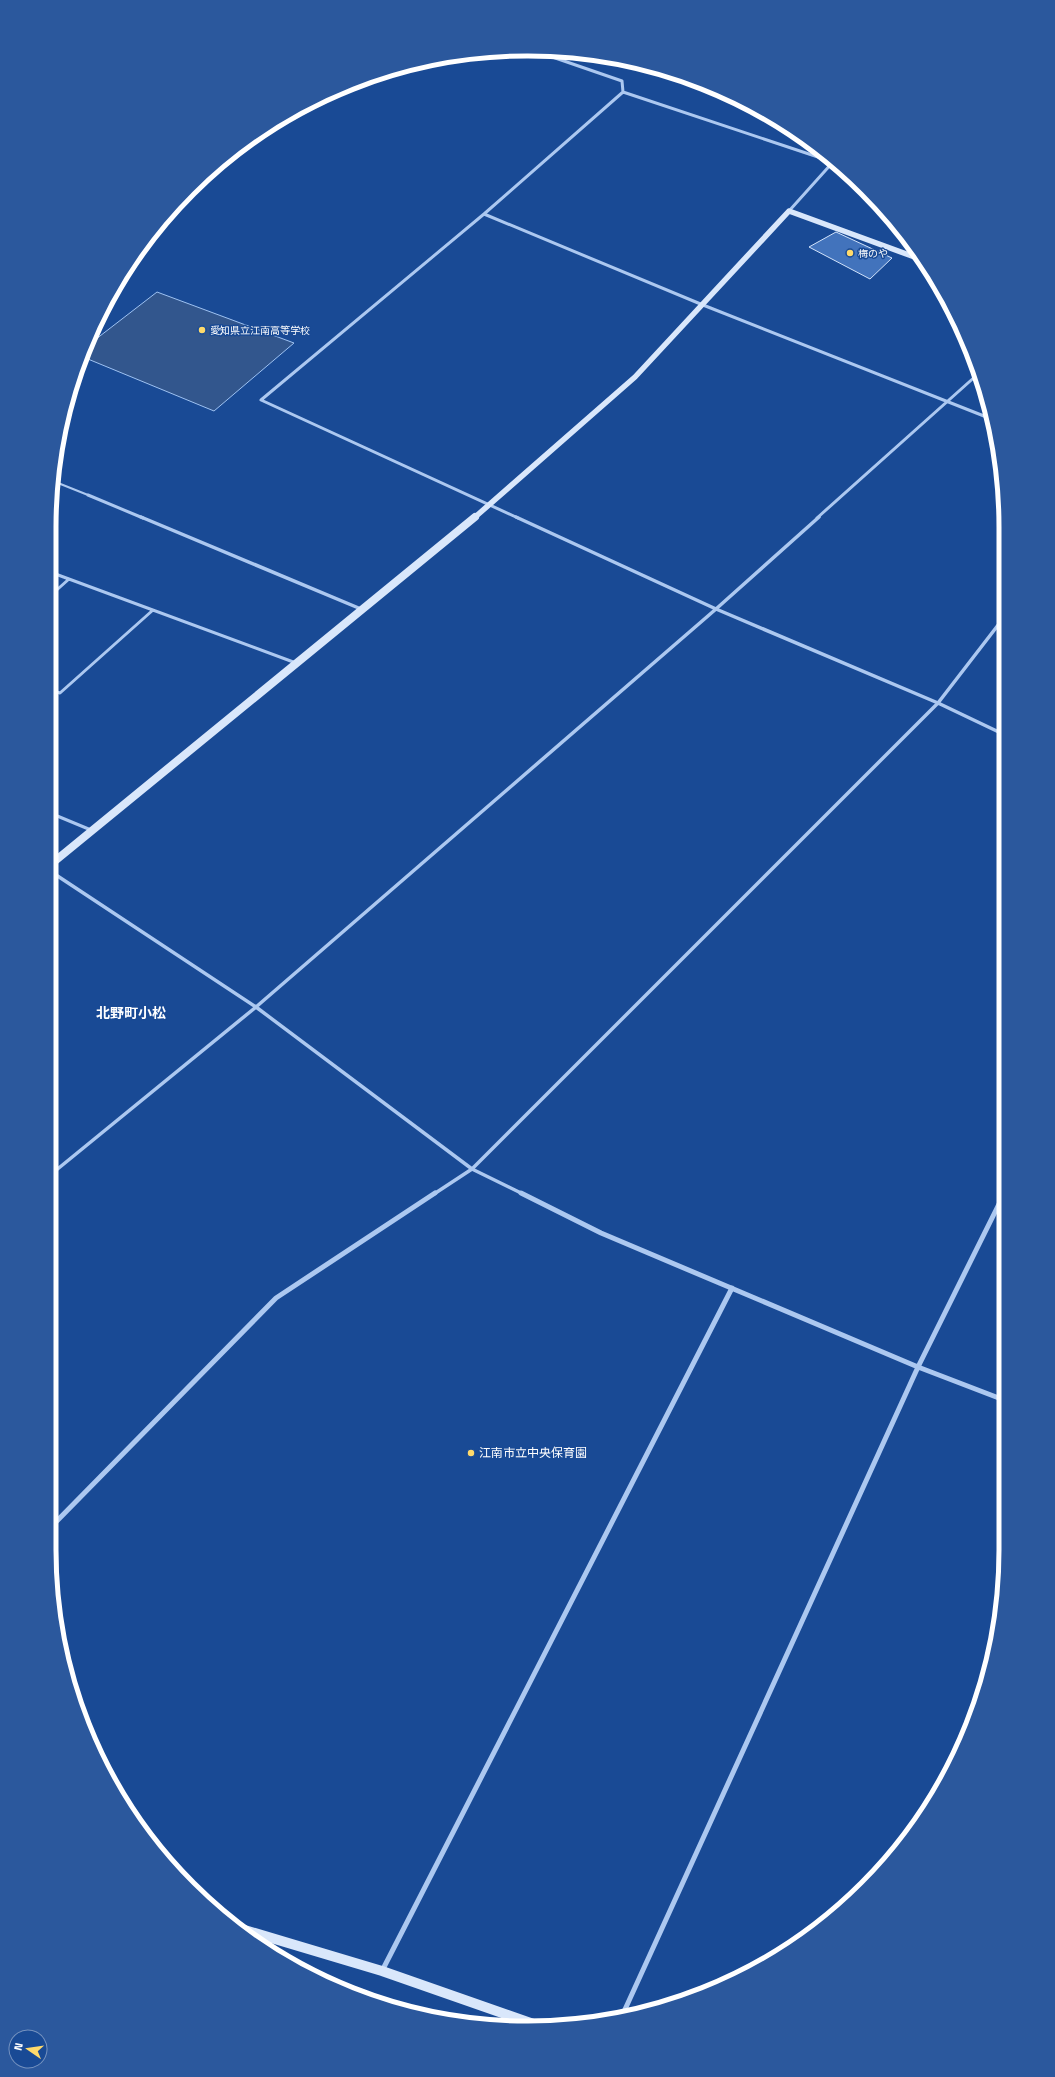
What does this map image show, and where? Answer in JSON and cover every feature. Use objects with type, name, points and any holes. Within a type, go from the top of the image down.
[{"type":"street","points":[[551,57],[622,81],[623,92]]},
{"type":"street","points":[[623,92],[821,158]]},
{"type":"street","points":[[623,92],[484,214],[261,400],[716,609],[938,703],[999,732]]},
{"type":"street","points":[[56,861],[296,662],[490,505],[635,377],[703,305],[830,166]]},
{"type":"street","points":[[789,211],[914,257]]},
{"type":"street","points":[[484,214],[703,305],[986,417]]},
{"type":"street","points":[[56,1170],[256,1007],[716,609],[949,402],[974,377]]},
{"type":"street","points":[[88,495],[361,609]]},
{"type":"street","points":[[56,1522],[276,1298],[472,1168],[938,703],[999,624]]},
{"type":"street","points":[[56,875],[256,1007],[472,1168],[601,1233],[918,1367],[999,1398]]},
{"type":"street","points":[[624,2011],[918,1367],[999,1204]]},
{"type":"street","points":[[382,1971],[732,1288]]},
{"type":"street","points":[[252,1932],[382,1971],[525,2021]]},
{"type":"lane","points":[[58,482],[88,495]]},
{"type":"lane","points":[[56,574],[296,662]]},
{"type":"lane","points":[[56,590],[69,578]]},
{"type":"lane","points":[[56,692],[60,693],[153,610]]},
{"type":"lane","points":[[56,816],[92,831]]},
{"type":"water","points":[[157,292],[294,343],[214,411],[88,359],[96,339]]},
{"type":"building","name":"梅のや","points":[[836,232],[892,258],[870,279],[809,247]]},
{"type":"place","name":"梅のや","points":[[850,253]]},
{"type":"place","name":"愛知県立江南高等学校","points":[[202,330]]},
{"type":"place","name":"江南市立中央保育園","points":[[471,1453]]},
{"type":"district","name":"北野町小松","points":[[131,1013]]}]
